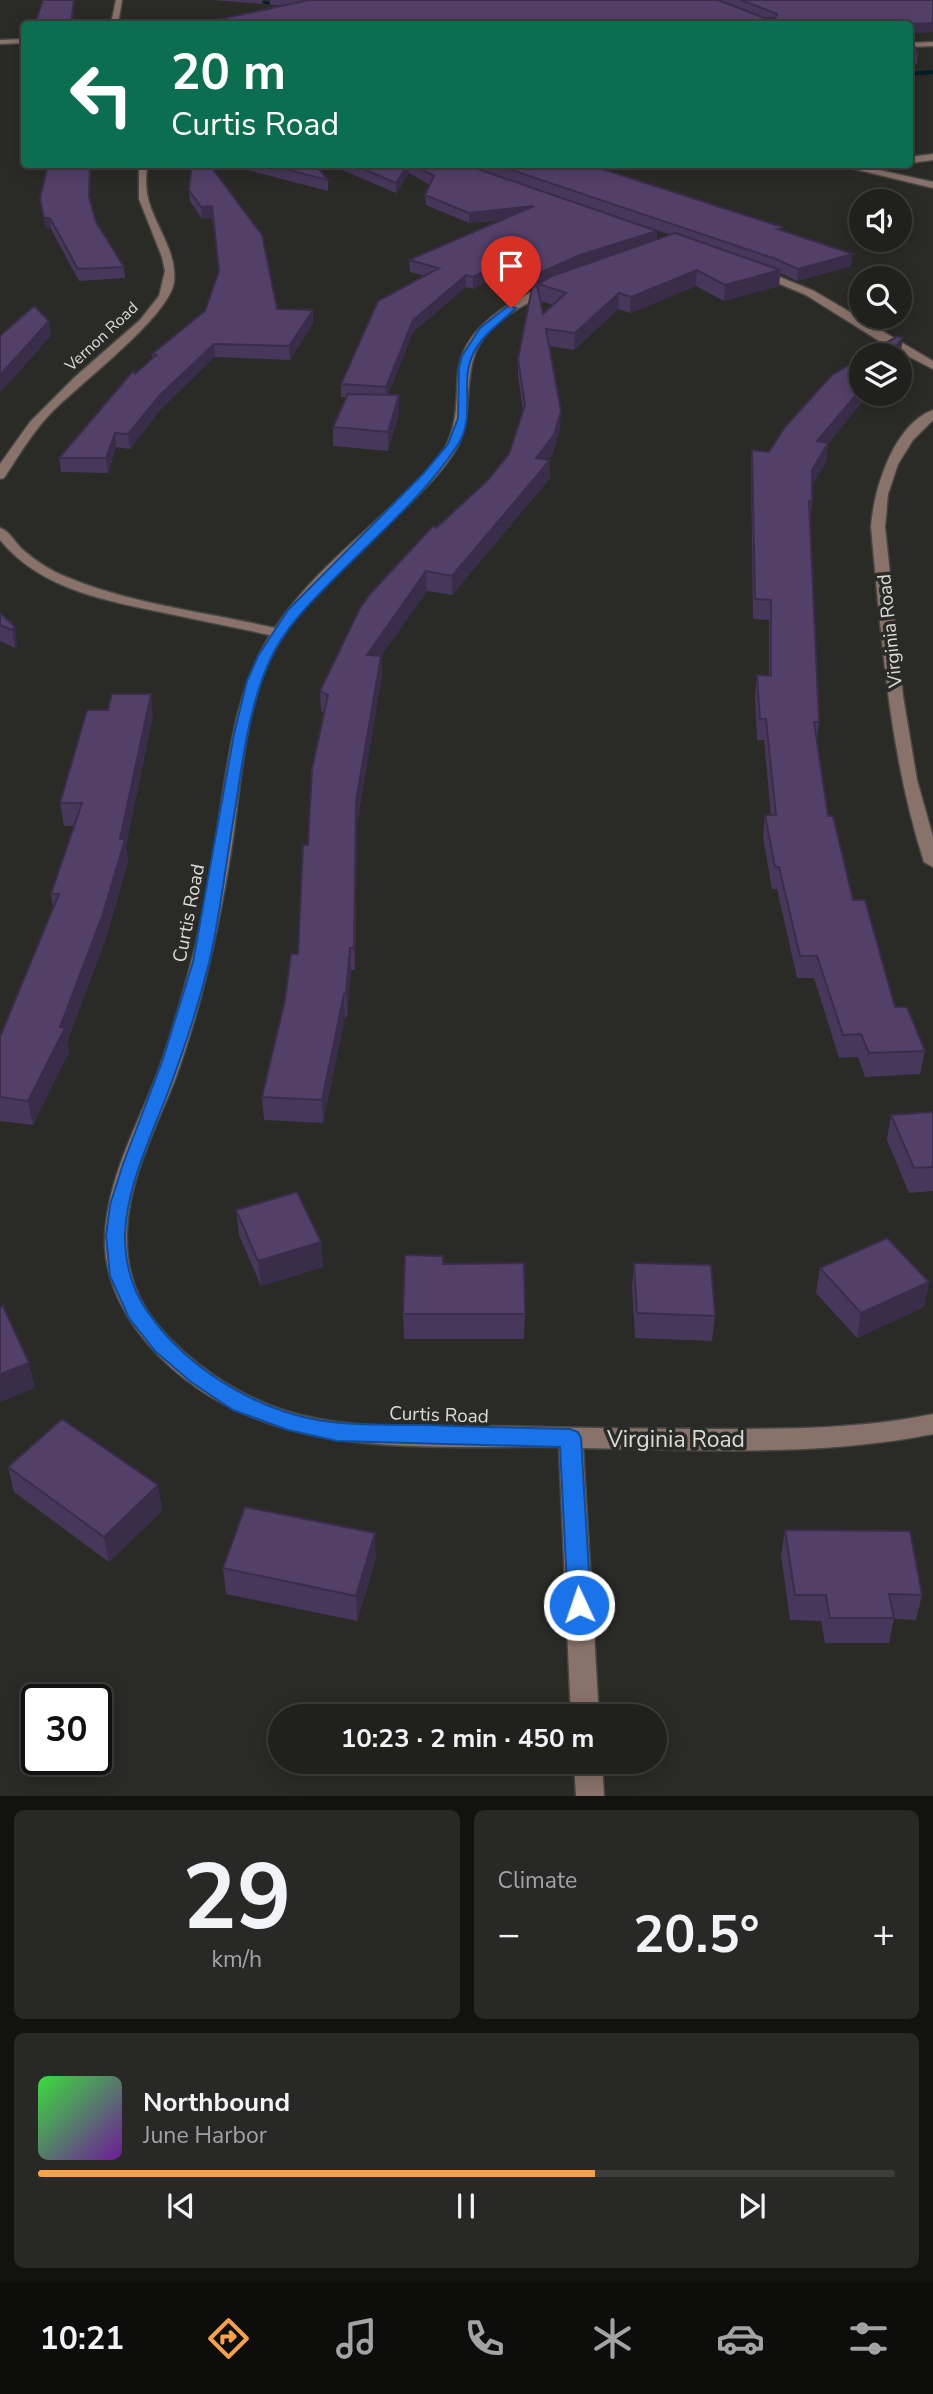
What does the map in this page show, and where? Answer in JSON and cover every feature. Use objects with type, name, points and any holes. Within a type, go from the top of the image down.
[{"type":"street","points":[[115,21],[119,0]]},
{"type":"street","points":[[0,41],[21,41]]},
{"type":"street","points":[[913,45],[933,44]]},
{"type":"street","points":[[913,160],[933,157]]},
{"type":"street","name":"Vernon Road","points":[[0,475],[18,447],[47,413],[154,310],[168,288],[171,266],[141,197],[143,168]]},
{"type":"street","points":[[857,168],[933,185]]},
{"type":"street","points":[[876,172],[884,168]]},
{"type":"street","points":[[743,265],[810,293],[903,351],[933,366]]},
{"type":"street","name":"Curtis Road","points":[[570,1438],[337,1432],[288,1421],[241,1404],[198,1376],[162,1345],[136,1312],[120,1276],[115,1236],[120,1205],[132,1164],[171,1062],[201,962],[247,704],[265,656],[279,633],[307,598],[427,477],[453,445],[463,418],[464,368],[467,356],[483,330],[529,297],[573,277]]},
{"type":"street","name":"Virginia Road","points":[[933,414],[899,449],[889,467],[882,485],[878,516],[903,752],[917,815],[933,862]]},
{"type":"street","points":[[0,532],[12,548],[28,562],[80,587],[113,597],[279,633]]},
{"type":"street","name":"Virginia Road","points":[[570,1438],[769,1439],[894,1432],[933,1424]]},
{"type":"street","points":[[570,1438],[584,1704]]},
{"type":"street","points":[[589,1774],[590,1796]]},
{"type":"building","points":[[43,0],[74,0],[71,21],[36,21]]},
{"type":"building","points":[[309,0],[718,0],[765,18],[775,18],[777,14],[741,0],[933,0],[933,23],[913,24],[913,21],[212,21]]},
{"type":"building","points":[[47,168],[90,168],[89,197],[96,222],[124,267],[78,269],[50,218],[44,218],[40,199]]},
{"type":"building","points":[[192,168],[212,168],[262,235],[277,309],[313,310],[289,346],[214,344],[160,395],[128,434],[115,433],[106,458],[59,458],[134,370],[135,374],[156,355],[152,354],[205,311],[219,271],[212,206],[201,207],[189,190]]},
{"type":"building","points":[[281,168],[318,168],[328,180]]},
{"type":"building","points":[[361,168],[405,168],[396,183]]},
{"type":"building","points":[[419,168],[475,168],[657,231],[580,255],[519,282],[485,271],[473,277],[466,275],[413,320],[386,387],[341,384],[378,301],[439,268],[409,260],[534,206],[469,213],[425,195],[434,176]]},
{"type":"building","points":[[506,168],[602,168],[782,227],[777,229],[853,254],[798,269],[773,258]]},
{"type":"building","points":[[675,233],[780,270],[725,285],[697,270],[631,297],[619,293],[575,333],[546,329],[561,411],[554,435],[536,458],[550,460],[452,576],[426,571],[367,655],[381,656],[356,801],[354,948],[350,948],[346,994],[322,1100],[262,1097],[285,1000],[291,954],[298,954],[303,845],[308,845],[312,769],[328,695],[320,691],[360,608],[371,593],[433,526],[436,528],[488,480],[509,454],[525,405],[518,359],[532,288],[537,285],[543,314],[566,293],[539,284],[552,276]]},
{"type":"building","points":[[34,306],[49,321],[0,375],[0,336]]},
{"type":"building","points":[[898,336],[903,338],[899,343],[886,343]]},
{"type":"building","points":[[849,365],[849,403],[817,441],[828,443],[812,470],[812,501],[809,501],[819,722],[814,722],[828,816],[833,816],[853,900],[865,900],[895,1007],[907,1007],[925,1051],[869,1053],[861,1034],[843,1035],[817,956],[800,956],[779,867],[775,867],[765,815],[776,815],[766,719],[760,719],[757,675],[771,676],[771,600],[755,599],[752,450],[769,452],[785,427],[832,375]]},
{"type":"building","points":[[348,394],[399,395],[388,432],[333,427]]},
{"type":"building","points":[[0,613],[15,627],[12,630],[0,625]]},
{"type":"building","points":[[112,694],[151,694],[120,839],[125,839],[103,914],[60,1027],[65,1028],[28,1101],[0,1097],[0,1037],[59,894],[51,894],[82,803],[60,803],[87,710],[108,710]]},
{"type":"building","points":[[933,1112],[933,1167],[914,1168],[891,1115]]},
{"type":"building","points":[[297,1192],[321,1242],[258,1261],[236,1210]]},
{"type":"building","points":[[887,1238],[929,1282],[861,1313],[820,1268]]},
{"type":"building","points":[[405,1255],[443,1256],[443,1264],[524,1263],[525,1314],[403,1314]]},
{"type":"building","points":[[634,1263],[711,1265],[715,1316],[637,1313]]},
{"type":"building","points":[[3,1306],[29,1363],[0,1374],[0,1307]]},
{"type":"building","points":[[62,1419],[158,1485],[104,1537],[8,1467]]},
{"type":"building","points":[[245,1507],[375,1533],[356,1596],[223,1568]]},
{"type":"building","points":[[785,1530],[910,1531],[922,1595],[889,1594],[894,1618],[830,1618],[826,1595],[795,1595]]},
{"type":"waterway","points":[[253,0],[294,9]]},
{"type":"waterway","points":[[913,74],[933,72]]},
{"type":"route","points":[[511,308],[483,330],[467,356],[464,368],[463,418],[453,445],[427,477],[293,613],[265,656],[254,681],[247,704],[201,962],[171,1062],[132,1164],[120,1205],[115,1236],[120,1276],[136,1312],[162,1345],[198,1376],[241,1404],[288,1421],[337,1432],[570,1438],[579,1605]]}]
